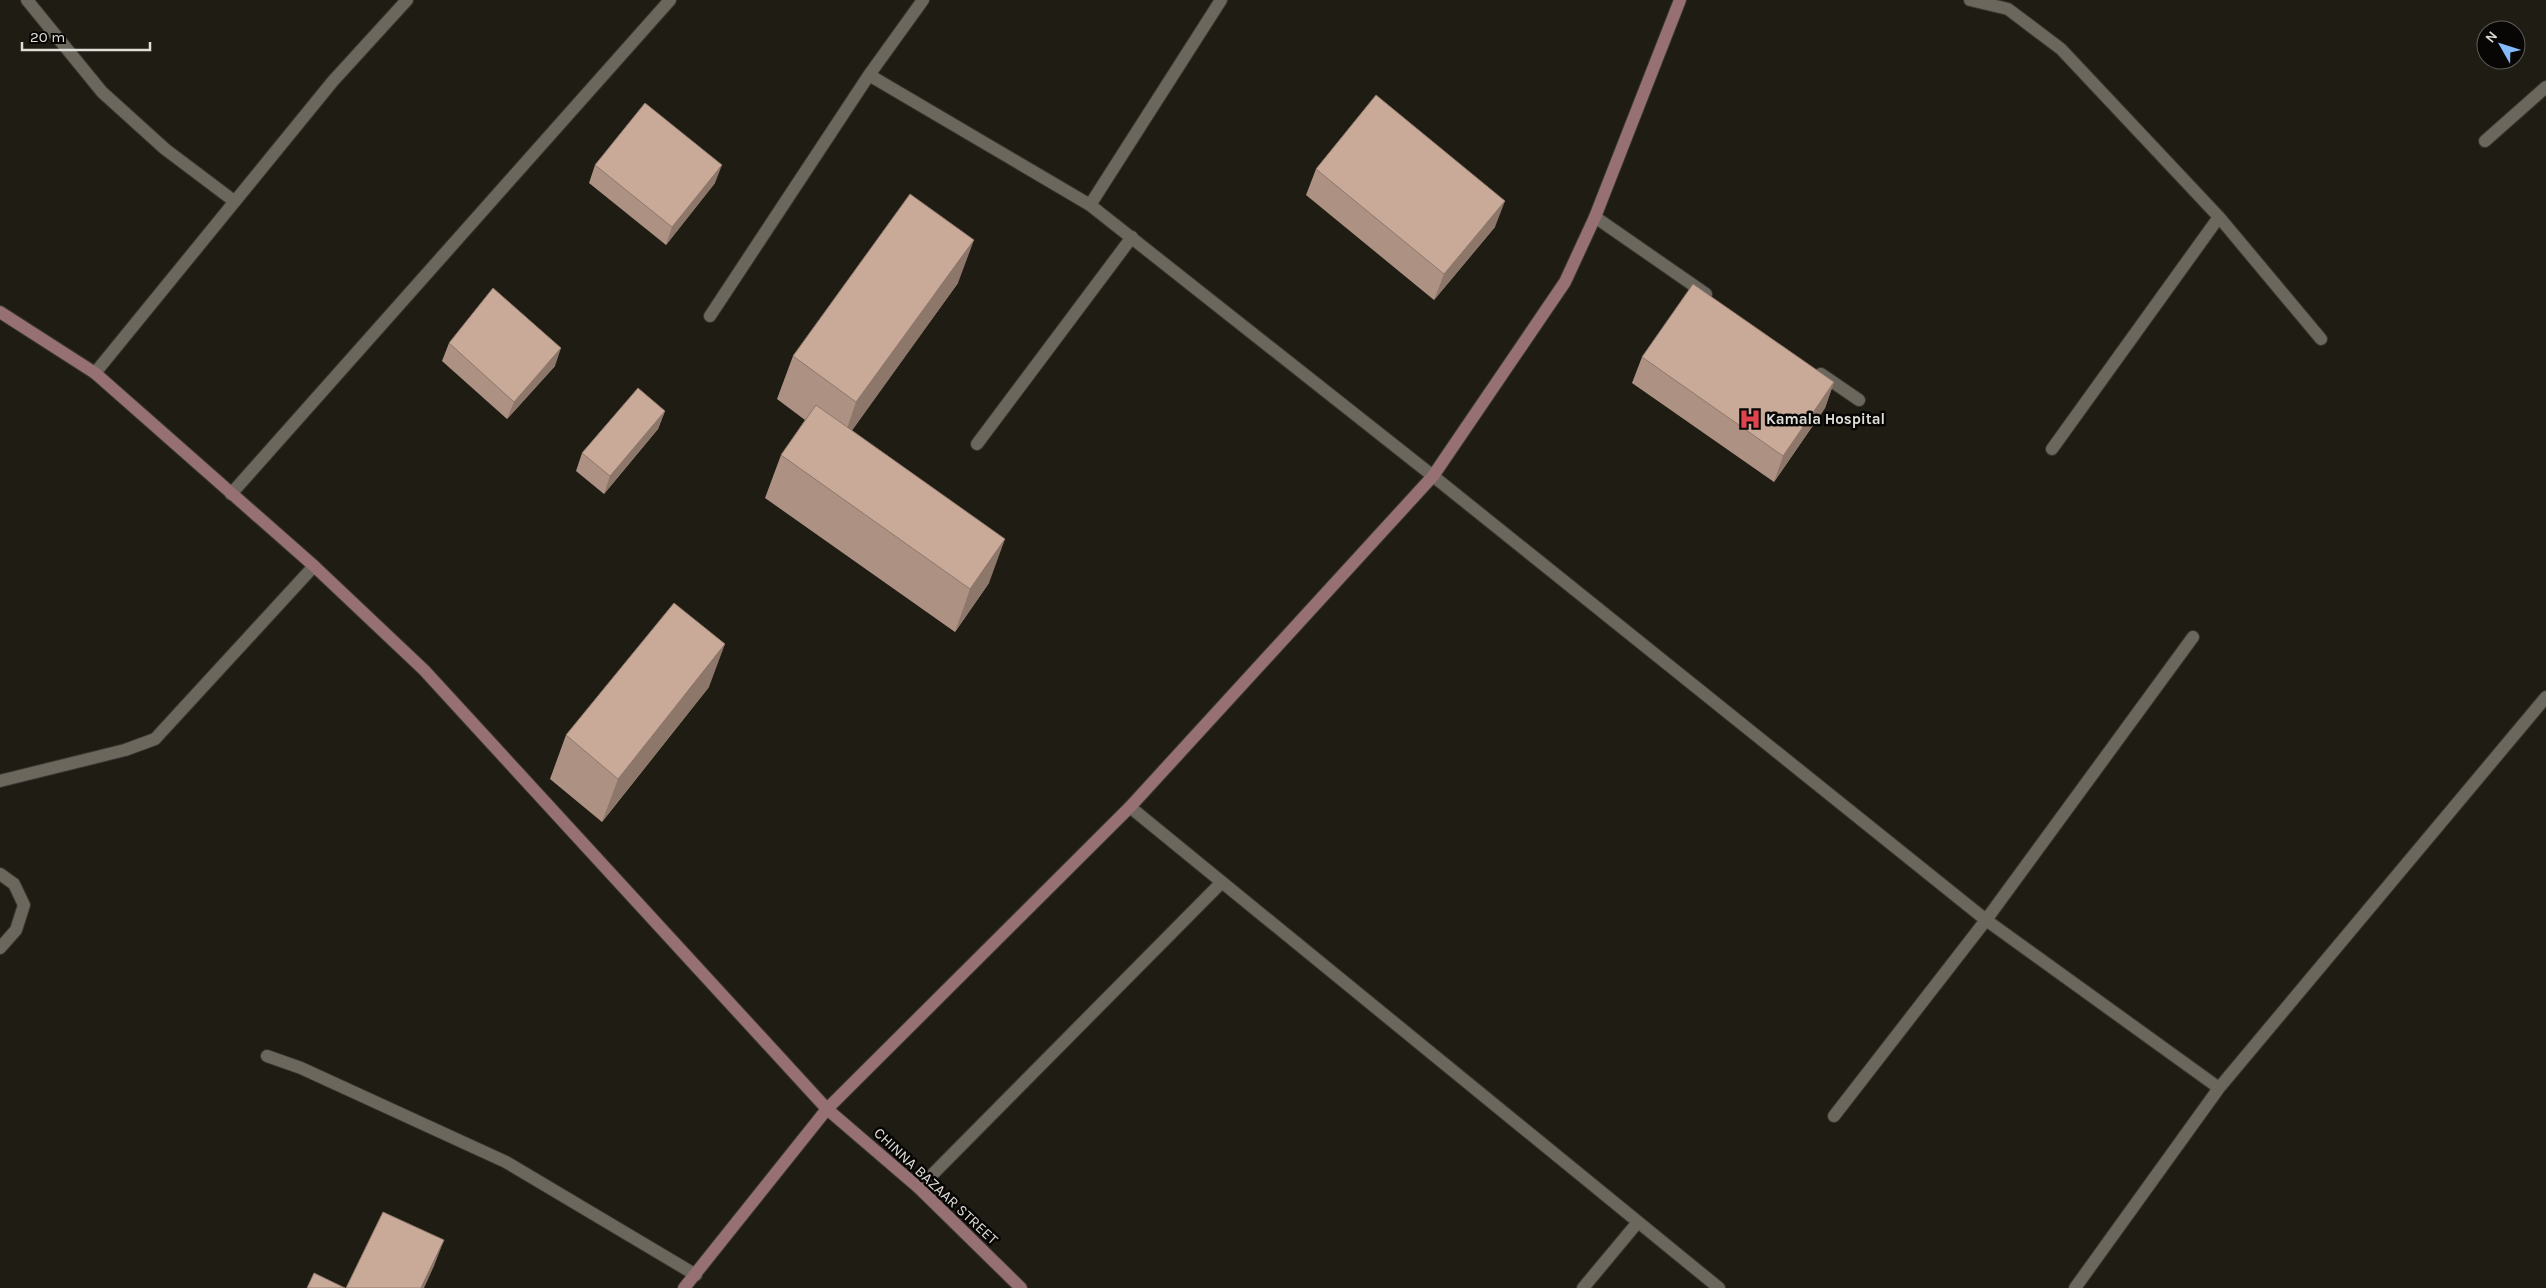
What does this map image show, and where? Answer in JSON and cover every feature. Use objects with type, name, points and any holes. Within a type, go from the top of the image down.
[{"type":"street","points":[[27,0],[102,92],[166,149],[234,200]]},
{"type":"street","points":[[95,373],[234,200],[333,81],[408,0]]},
{"type":"street","points":[[231,494],[670,0]]},
{"type":"street","points":[[710,316],[869,75],[923,0]]},
{"type":"street","points":[[1090,205],[1220,0]]},
{"type":"street","points":[[684,1288],[827,1109],[1130,807],[1433,476],[1564,282],[1595,218],[1680,0]]},
{"type":"street","points":[[1970,0],[2008,9],[2061,49],[2219,217],[2321,338]]},
{"type":"street","points":[[869,75],[1090,205],[1433,476],[1986,920],[2219,1088]]},
{"type":"street","points":[[2485,141],[2546,87]]},
{"type":"street","points":[[2052,449],[2219,217]]},
{"type":"street","points":[[1595,218],[1715,300]]},
{"type":"street","points":[[977,444],[1132,237]]},
{"type":"street","name":"CHINNA BAZAAR STREET","points":[[0,312],[95,373],[314,566],[424,670],[827,1109],[918,1188],[1022,1288]]},
{"type":"street","points":[[1811,367],[1859,400]]},
{"type":"street","points":[[0,781],[125,750],[155,739],[314,566]]},
{"type":"street","points":[[1834,1116],[1986,920],[2193,637]]},
{"type":"street","points":[[2075,1288],[2219,1088],[2546,697]]},
{"type":"street","points":[[1130,807],[1719,1288]]},
{"type":"street","points":[[0,874],[14,884],[24,905],[16,930],[0,948]]},
{"type":"street","points":[[918,1188],[1222,882]]},
{"type":"street","points":[[267,1056],[301,1068],[506,1162],[696,1275]]},
{"type":"street","points":[[1583,1288],[1638,1222]]},
{"type":"building","points":[[1376,95],[1505,201],[1444,274],[1316,169]]},
{"type":"building","points":[[645,103],[722,165],[672,227],[595,165]]},
{"type":"building","points":[[910,194],[974,240],[856,402],[793,356]]},
{"type":"building","points":[[1693,284],[1834,382],[1783,456],[1642,357]]},
{"type":"building","points":[[493,288],[561,348],[514,402],[449,343]]},
{"type":"building","points":[[638,388],[665,411],[610,476],[582,453]]},
{"type":"building","points":[[816,405],[1005,539],[970,589],[781,455]]},
{"type":"building","points":[[674,603],[725,644],[618,779],[566,735]]},
{"type":"building","points":[[383,1212],[444,1240],[421,1288],[346,1288]]},
{"type":"building","points":[[314,1273],[345,1288],[307,1288]]},
{"type":"place","name":"Kamala Hospital","points":[[1750,419]]}]
